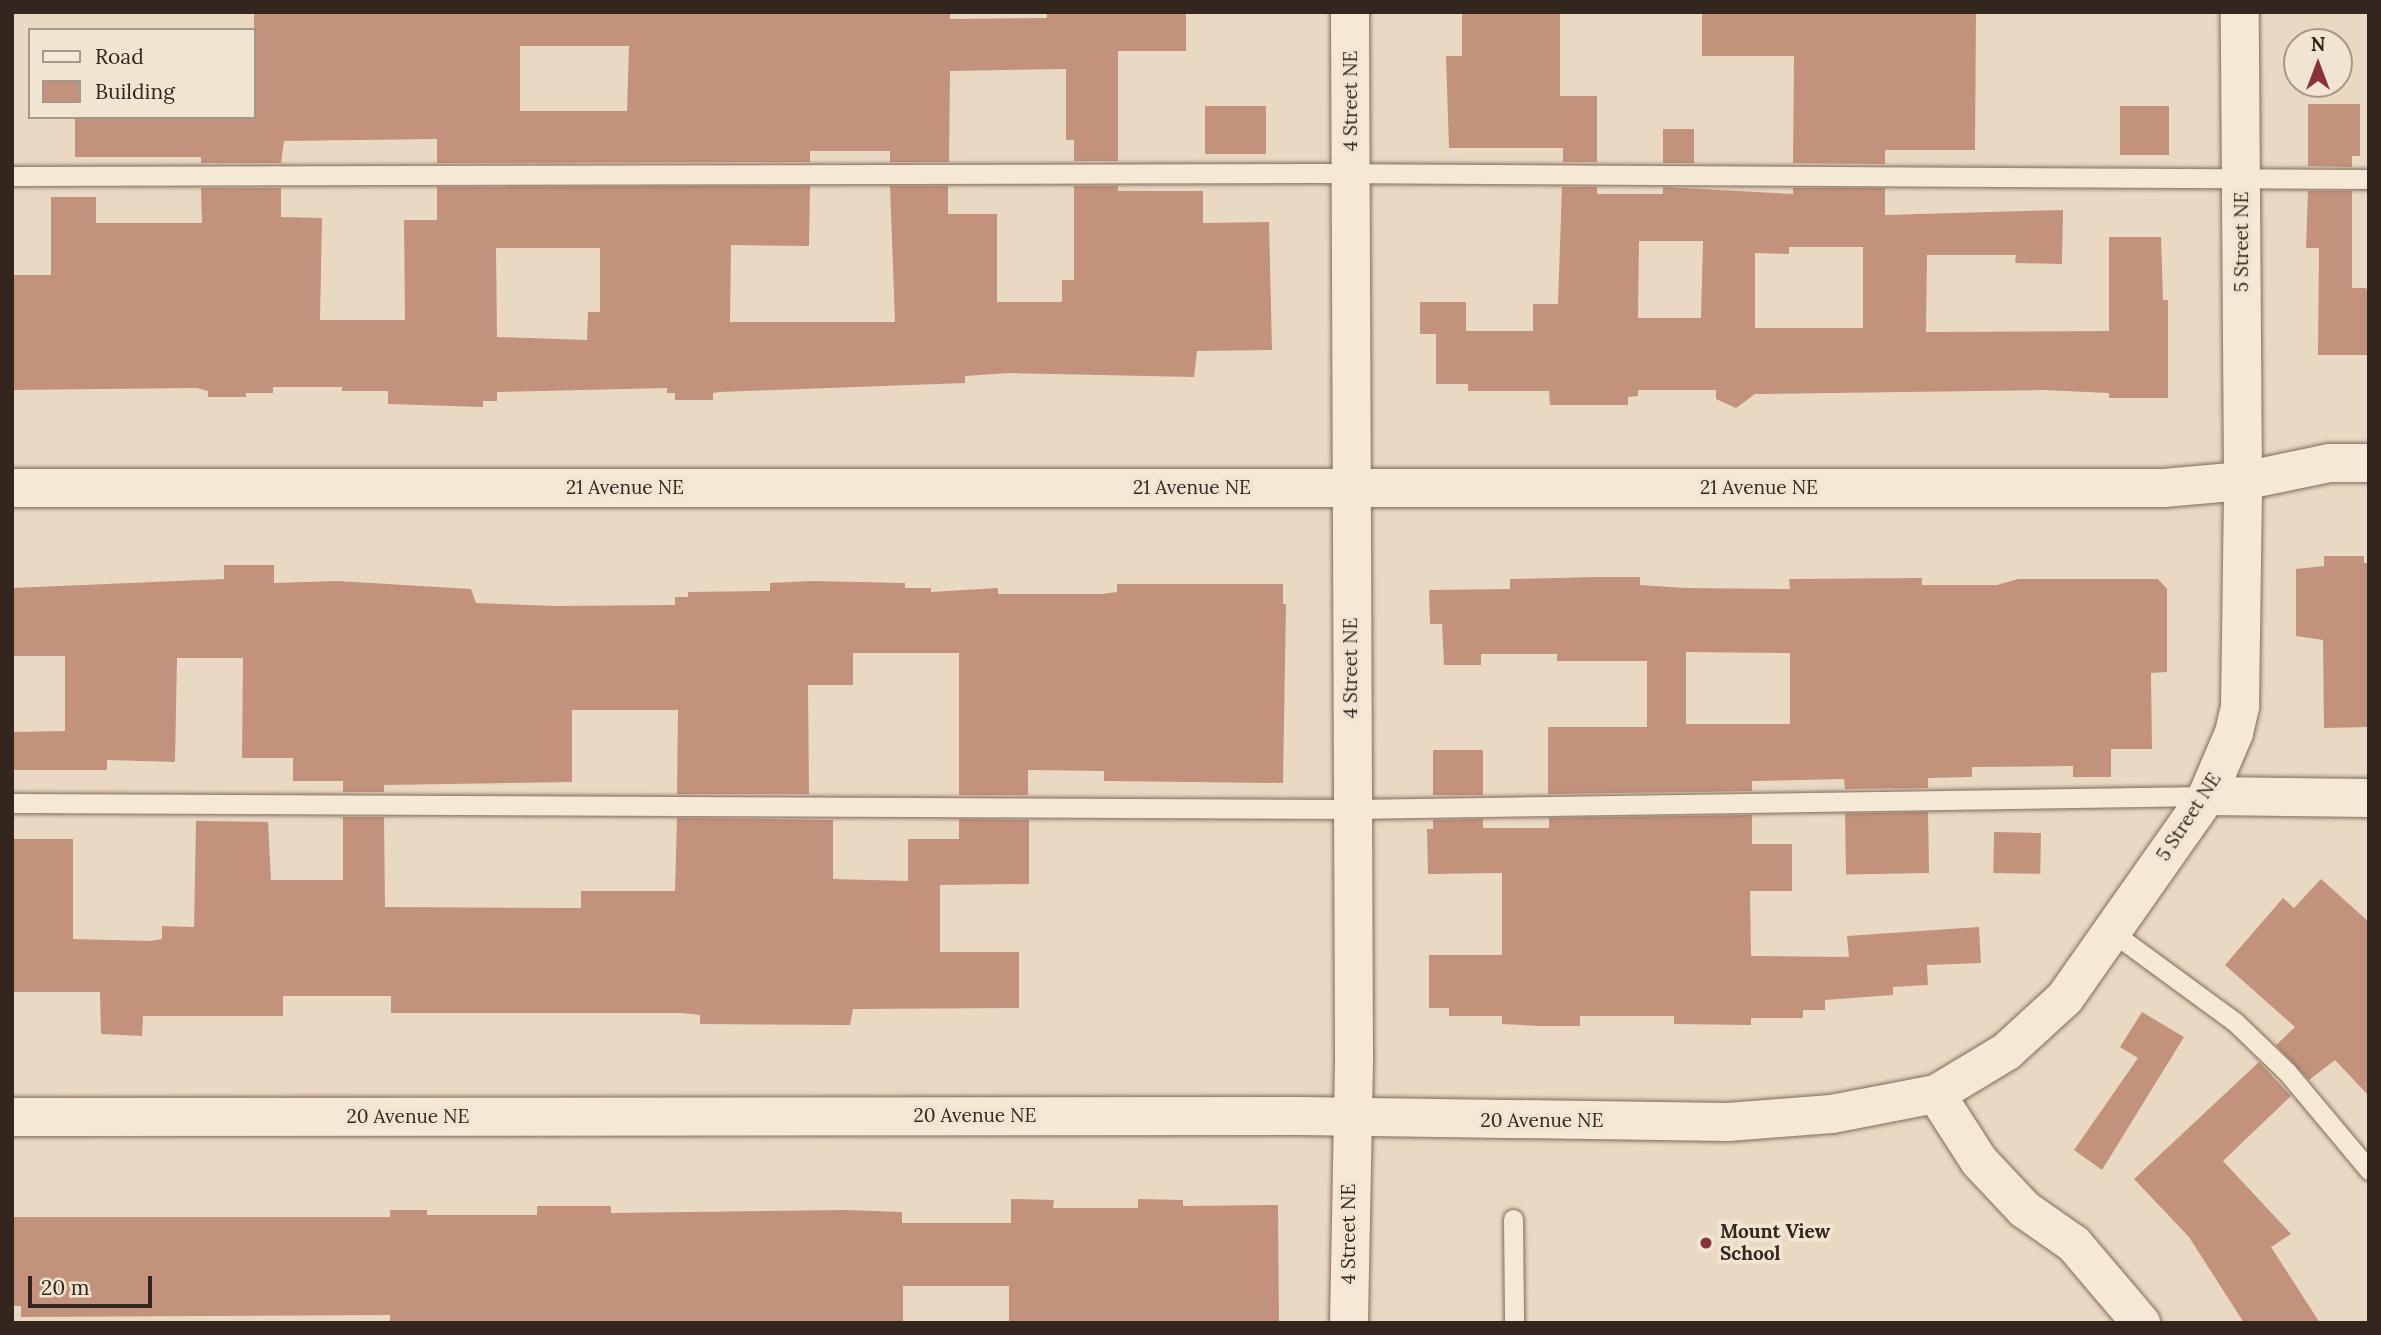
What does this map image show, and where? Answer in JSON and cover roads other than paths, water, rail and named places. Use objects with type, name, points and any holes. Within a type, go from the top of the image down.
[{"type":"street","name":"4 Street NE","points":[[1349,1323],[1352,488],[1350,12]]},
{"type":"street","name":"5 Street NE","points":[[1936,1094],[1986,1066],[2037,1027],[2082,976],[2207,796],[2226,760],[2240,706],[2243,481],[2240,12]]},
{"type":"street","name":"21 Avenue NE","points":[[12,488],[2164,488],[2243,481],[2330,463],[2369,463]]},
{"type":"street","points":[[2207,796],[2369,798]]},
{"type":"street","points":[[1936,1094],[1979,1161],[2024,1209],[2074,1244],[2141,1323]]},
{"type":"street","name":"20 Avenue NE","points":[[12,1117],[1780,1120],[1936,1094]]},
{"type":"lane","points":[[12,176],[1351,175],[2369,179]]},
{"type":"lane","points":[[12,803],[1350,809],[2207,796]]},
{"type":"lane","points":[[2112,932],[2235,1023],[2287,1072],[2369,1170]]},
{"type":"lane","points":[[1513,1220],[1514,1323]]},
{"type":"place","name":"Mount View School","points":[[1706,1243]]}]
